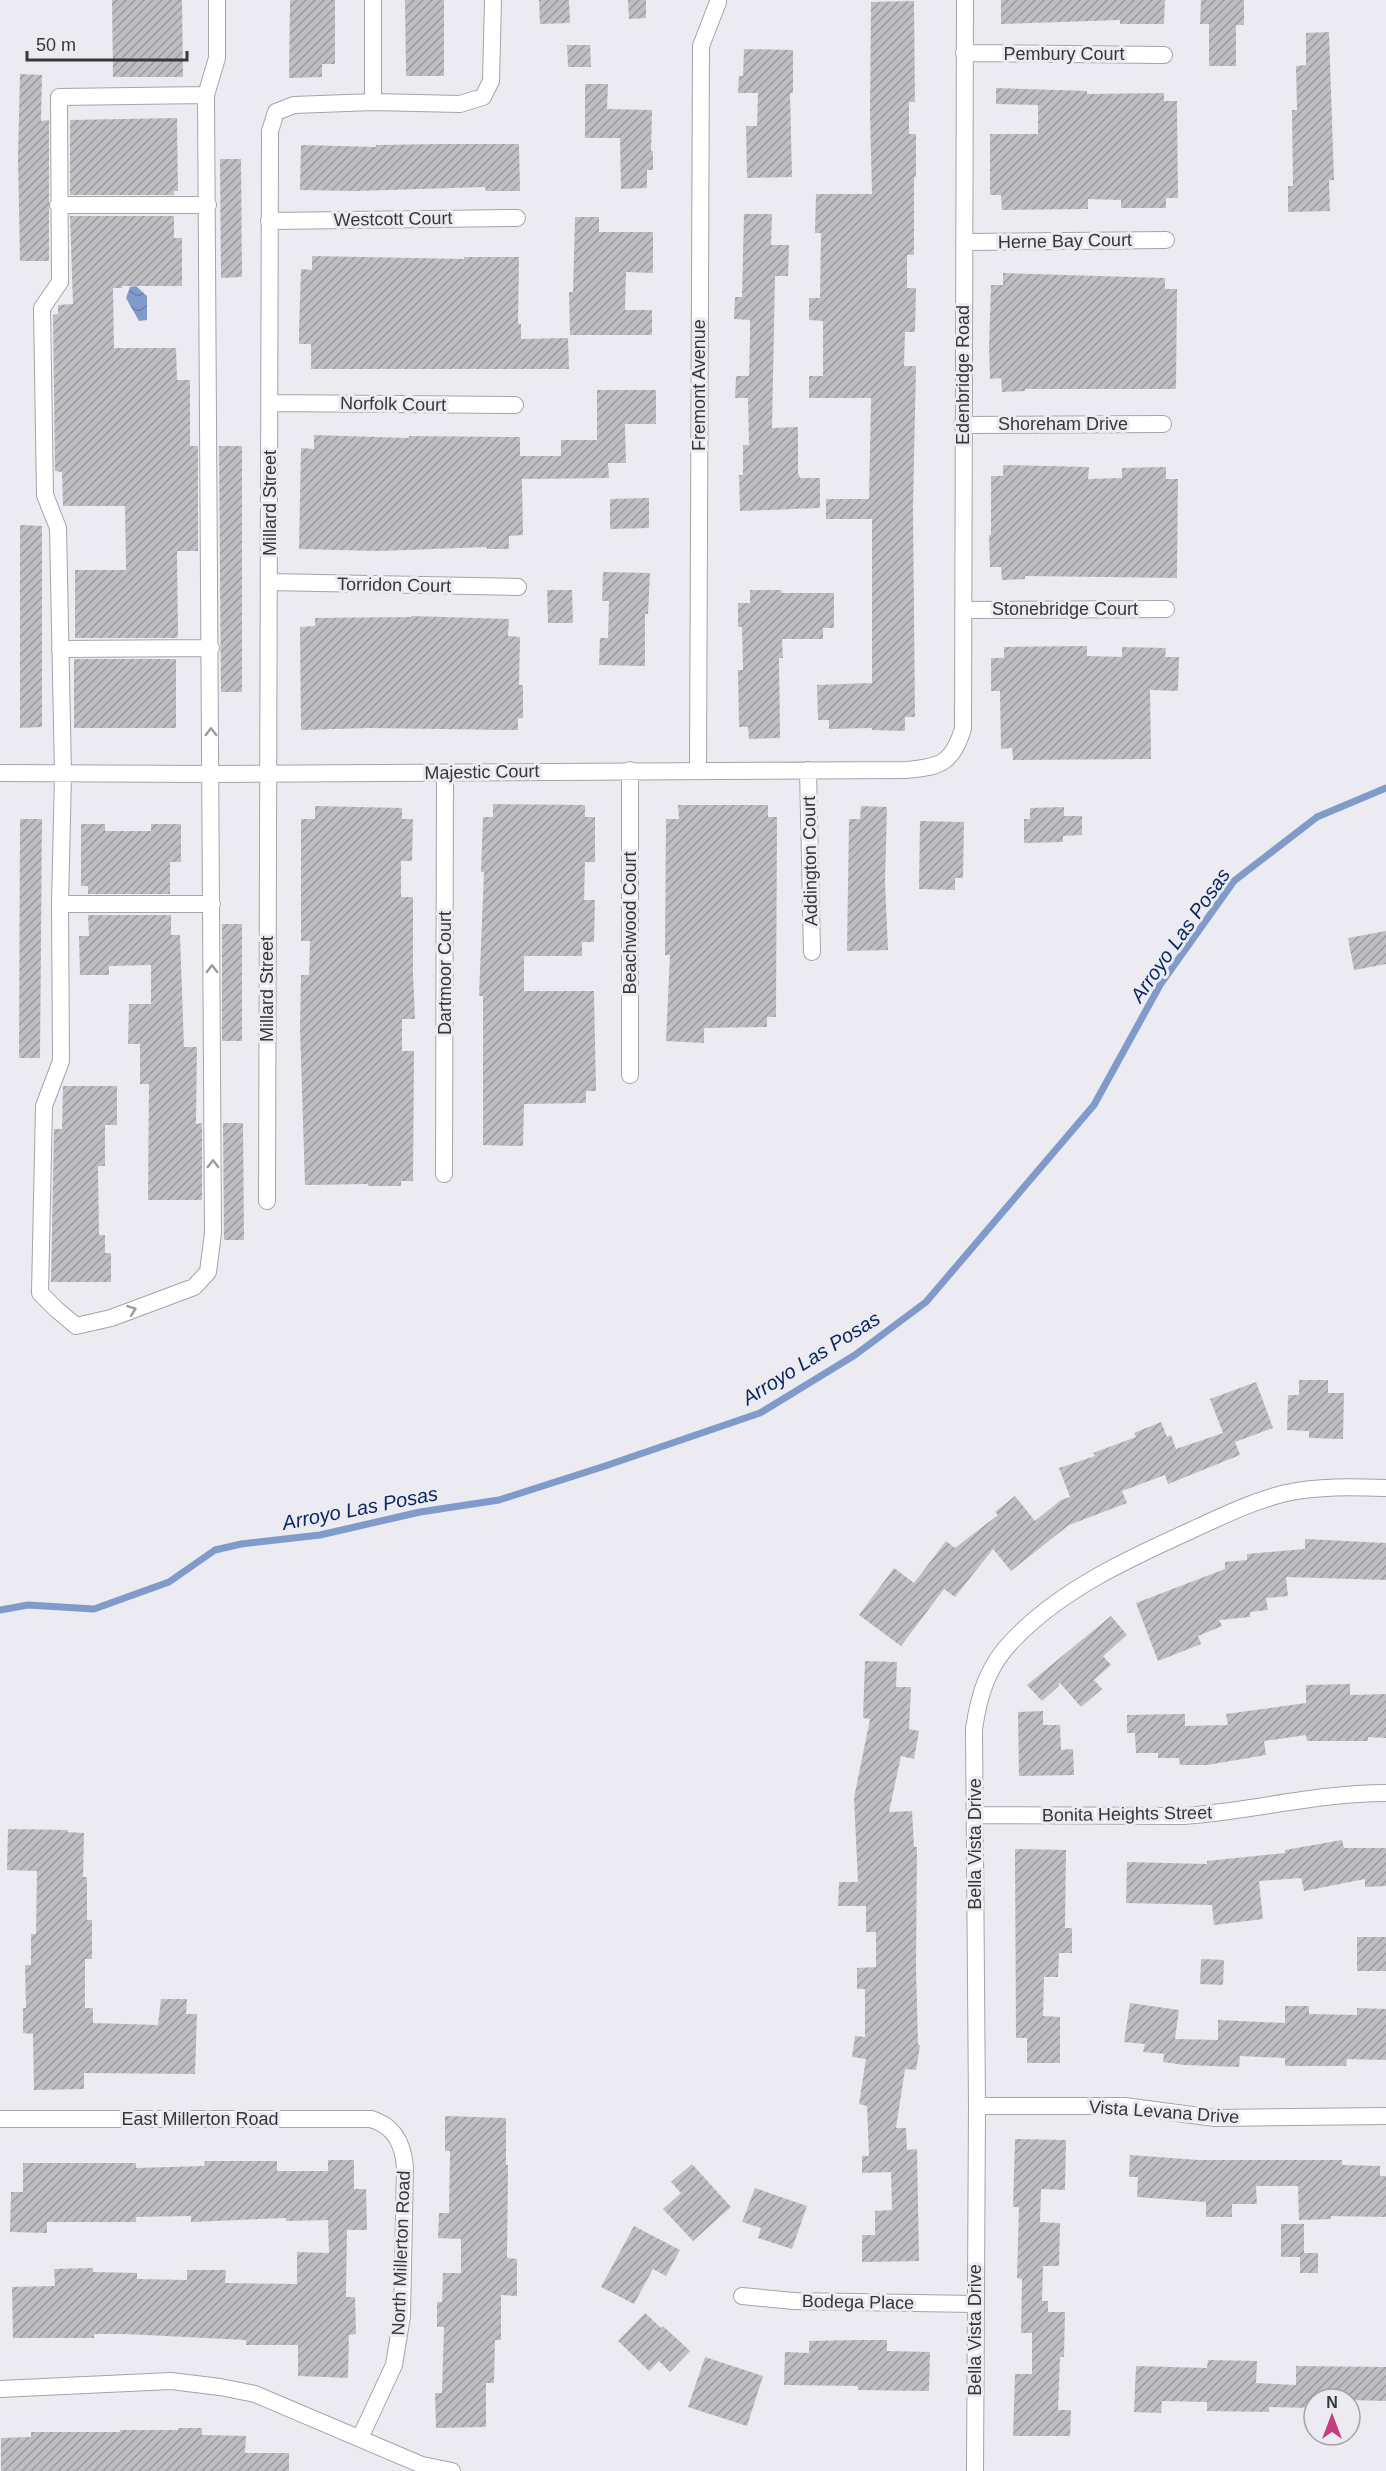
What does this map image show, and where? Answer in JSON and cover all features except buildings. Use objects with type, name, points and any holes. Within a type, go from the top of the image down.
[{"type":"street","points":[[206,95],[59,97],[60,282],[42,308],[45,495],[58,528],[63,774],[60,904],[61,1061],[44,1106],[40,1293],[76,1326],[111,1318],[194,1287],[208,1272],[213,1233],[206,95],[217,58],[217,0]]},
{"type":"street","points":[[373,0],[373,102]]},
{"type":"street","name":"Millard Street","points":[[267,1202],[270,131],[276,112],[294,105],[373,102],[460,104],[483,97],[490,81],[493,0]]},
{"type":"street","name":"Edenbridge Road","points":[[957,748],[963,729],[962,425],[966,0]]},
{"type":"street","name":"Fremont Avenue","points":[[698,771],[701,46],[718,2]]},
{"type":"street","name":"Pembury Court","points":[[964,54],[1164,55]]},
{"type":"street","points":[[58,204],[208,205]]},
{"type":"street","name":"Westcott Court","points":[[269,221],[517,218]]},
{"type":"street","name":"Herne Bay Court","points":[[964,242],[1166,240]]},
{"type":"street","name":"Norfolk Court","points":[[271,403],[515,405]]},
{"type":"street","name":"Shoreham Drive","points":[[962,425],[1163,424]]},
{"type":"street","name":"Torridon Court","points":[[269,582],[518,587]]},
{"type":"street","name":"Stonebridge Court","points":[[964,610],[1166,609]]},
{"type":"street","points":[[60,649],[210,648]]},
{"type":"street","name":"Majestic Court","points":[[0,773],[906,770],[934,767],[944,762],[957,748]]},
{"type":"street","name":"Beachwood Court","points":[[630,770],[630,1075]]},
{"type":"street","name":"Addington Court","points":[[808,770],[812,952]]},
{"type":"street","name":"Dartmoor Court","points":[[444,1174],[445,773]]},
{"type":"street","points":[[60,904],[212,904]]},
{"type":"street","name":"Bella Vista Drive","points":[[975,2471],[974,2304],[977,2106],[974,1729],[978,1699],[983,1685],[1012,1640],[1028,1626],[1072,1593],[1135,1556],[1227,1514],[1286,1493],[1335,1486],[1386,1488]]},
{"type":"street","name":"Bonita Heights Street","points":[[975,1815],[1184,1816],[1213,1814],[1334,1794],[1386,1793]]},
{"type":"street","name":"Vista Levana Drive","points":[[977,2106],[1124,2106],[1215,2118],[1386,2116]]},
{"type":"street","name":"East Millerton Road","points":[[0,2119],[371,2119],[379,2121],[396,2134]]},
{"type":"street","name":"North Millerton Road","points":[[360,2438],[394,2365],[402,2316],[405,2167],[403,2151],[396,2134]]},
{"type":"street","name":"Bodega Place","points":[[742,2296],[794,2301],[974,2304]]},
{"type":"street","points":[[0,2389],[171,2381],[220,2387],[255,2394],[422,2465],[452,2471]]},
{"type":"water","points":[[136,286],[147,296],[147,320],[139,321],[126,298],[130,287]]},
{"type":"waterway","name":"Arroyo Las Posas","points":[[0,1610],[28,1605],[94,1609],[169,1582],[215,1550],[241,1544],[320,1535],[420,1512],[499,1500],[760,1413],[855,1355],[926,1302],[1094,1105],[1160,985],[1234,881],[1317,817],[1386,788]]}]
